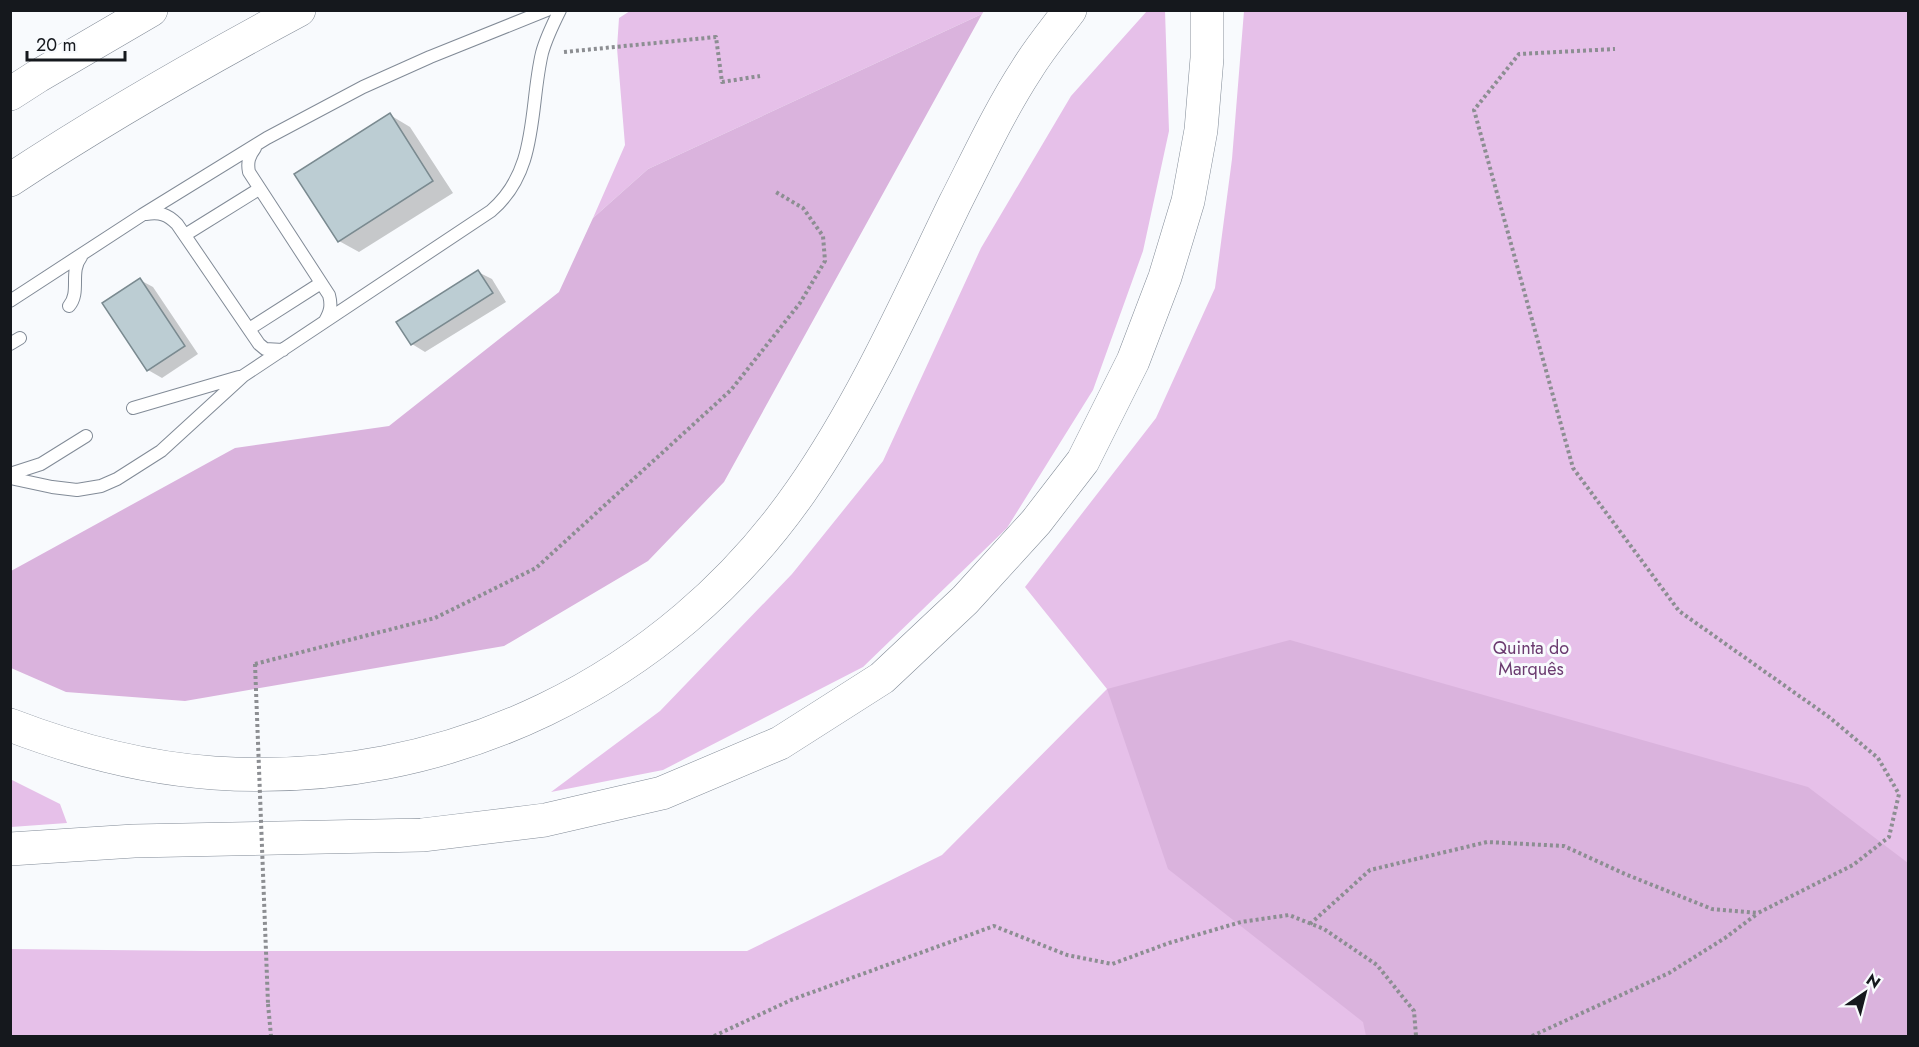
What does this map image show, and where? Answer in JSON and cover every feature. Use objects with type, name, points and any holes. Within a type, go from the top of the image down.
[{"type":"highway","points":[[10,94],[24,80],[152,10]]},
{"type":"highway","points":[[10,180],[64,144],[184,72],[298,10]]},
{"type":"highway","points":[[10,724],[76,748],[144,764],[213,773],[284,774],[352,769],[407,759],[479,738],[545,711],[605,677],[659,640],[713,594],[758,546],[801,491],[871,373],[994,125],[1028,67],[1070,10]]},
{"type":"highway","points":[[10,849],[134,841],[422,834],[545,820],[672,789],[780,743],[882,678],[965,600],[1036,522],[1083,461],[1132,361],[1165,277],[1188,201],[1201,130],[1207,58],[1207,10]]},
{"type":"lane","points":[[10,301],[142,215],[258,144],[392,74],[547,10]]},
{"type":"lane","points":[[10,476],[52,487],[78,490],[101,486],[117,479],[161,451],[243,376],[481,218],[501,202],[521,170],[528,149],[542,53],[560,10]]},
{"type":"lane","points":[[258,144],[250,153],[247,164],[249,172],[329,295],[332,303],[324,322]]},
{"type":"lane","points":[[185,235],[259,189]]},
{"type":"lane","points":[[142,215],[157,212],[169,216],[185,235],[259,344],[265,349],[283,350]]},
{"type":"lane","points":[[69,306],[74,296],[75,265],[84,252]]},
{"type":"lane","points":[[249,329],[321,283]]},
{"type":"lane","points":[[133,408],[243,376]]},
{"type":"lane","points":[[10,476],[41,464],[86,436]]},
{"type":"path","points":[[542,53],[716,37],[722,82],[760,76]]},
{"type":"path","points":[[1532,1036],[1669,974],[1758,914],[1853,866],[1889,837],[1899,794],[1878,758],[1870,751],[1829,717],[1679,611],[1573,468],[1474,110],[1519,54],[1616,49]]},
{"type":"path","points":[[271,1036],[255,664],[435,618],[536,568],[731,390],[800,303],[825,261],[823,236],[803,208],[774,191]]},
{"type":"path","points":[[1310,924],[1370,870],[1487,842],[1564,846],[1625,874],[1712,909],[1758,914]]},
{"type":"path","points":[[714,1036],[790,1000],[993,926],[1067,955],[1112,964],[1169,943],[1241,922],[1289,915],[1324,929],[1377,965],[1414,1011],[1416,1036]]},
{"type":"green space","points":[[630,11],[984,11],[982,14],[648,169],[593,218],[625,145],[617,48],[619,18]]},
{"type":"green space","points":[[1147,11],[1165,11],[1169,131],[1143,251],[1093,390],[1007,528],[863,667],[663,770],[551,792],[660,711],[792,574],[883,461],[981,248],[1071,96]]},
{"type":"green space","name":"Quinta do Marquês","points":[[1244,11],[1908,11],[1908,1036],[11,1036],[11,949],[747,951],[942,855],[1107,689],[1025,587],[1156,418],[1215,288],[1232,159]]},
{"type":"green space","points":[[10,779],[60,804],[67,823],[11,827]]},
{"type":"shaded area","points":[[982,14],[724,482],[648,561],[504,646],[185,701],[66,692],[11,668],[11,571],[235,448],[389,426],[559,292],[593,218],[648,169]]},
{"type":"shaded area","points":[[1290,640],[1808,787],[1908,863],[1908,1036],[1366,1036],[1363,1022],[1168,869],[1107,689]]},
{"type":"building","points":[[390,113],[433,181],[338,242],[294,174]]},
{"type":"building","points":[[478,270],[493,293],[411,345],[396,322]]},
{"type":"building","points":[[140,278],[185,346],[147,371],[102,303]]}]
